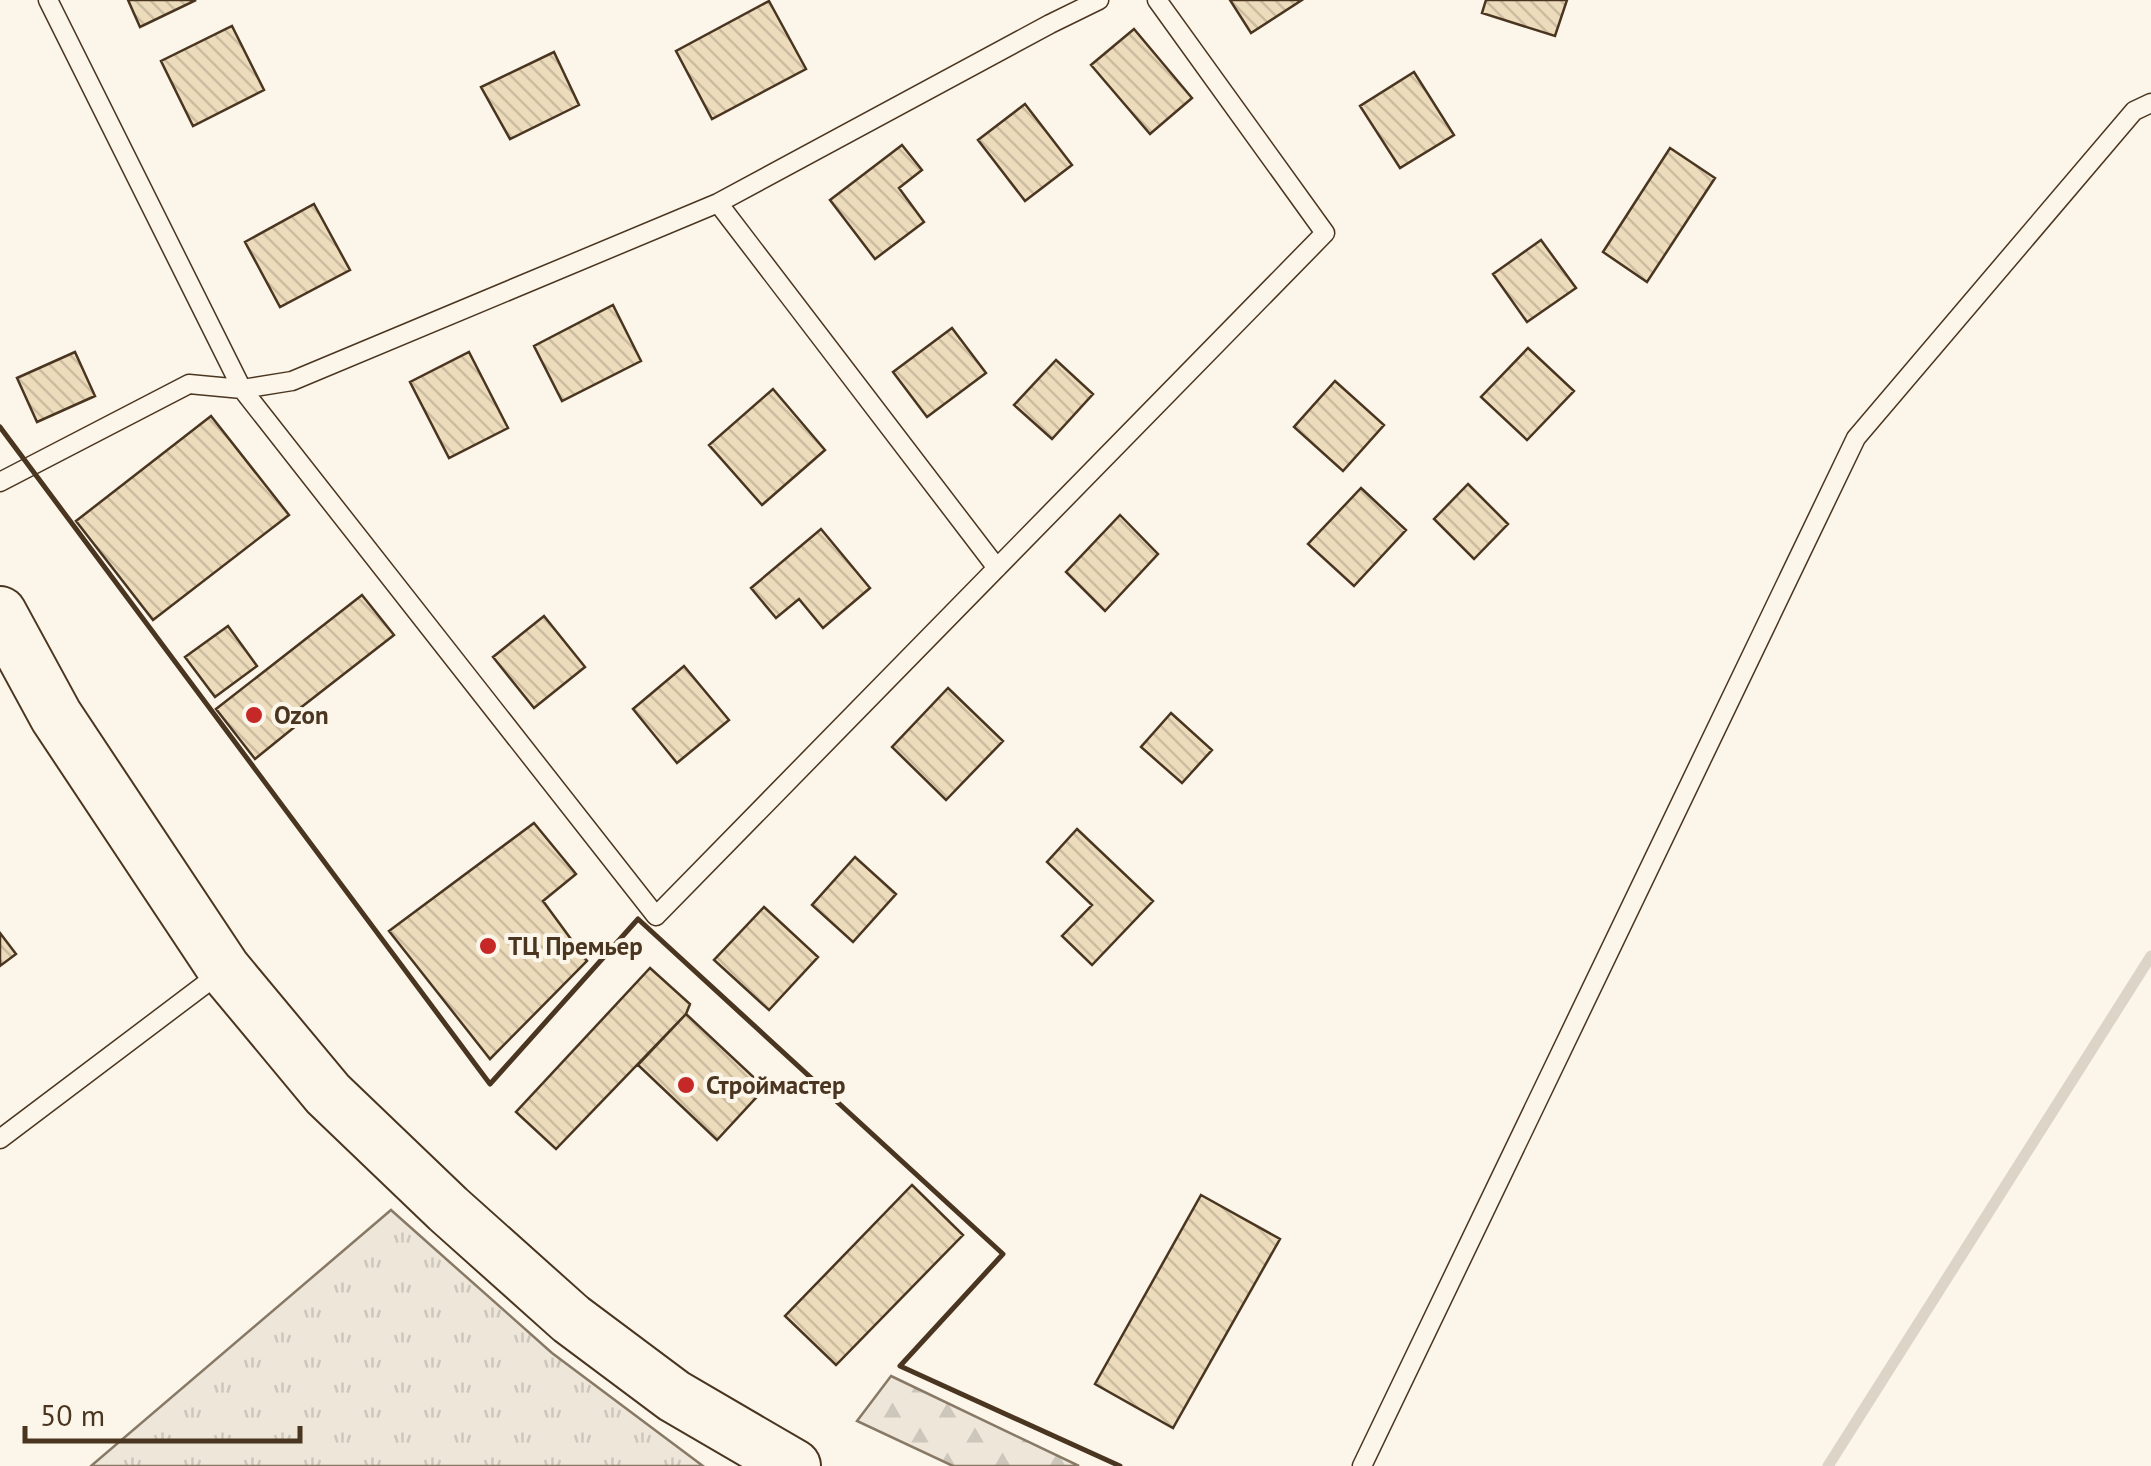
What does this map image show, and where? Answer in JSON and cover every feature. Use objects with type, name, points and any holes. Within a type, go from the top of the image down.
[{"type":"main road","points":[[0,612],[56,716],[224,969],[328,1094],[448,1210],[571,1319],[769,1460]]},
{"type":"lane","points":[[48,0],[242,390],[656,916],[1325,233],[1157,0]]},
{"type":"lane","points":[[0,482],[188,384],[242,390],[292,380],[718,204],[1100,0]]},
{"type":"lane","points":[[1362,1466],[1856,438],[2134,111],[2151,103]]},
{"type":"lane","points":[[718,204],[997,568]]},
{"type":"lane","points":[[0,1139],[224,969]]},
{"type":"green space","points":[[391,1210],[552,1353],[703,1466],[91,1466]]},
{"type":"green space","points":[[891,1376],[1079,1466],[953,1466],[857,1421]]},
{"type":"building","points":[[128,0],[196,0],[140,27]]},
{"type":"building","points":[[1230,0],[1302,0],[1251,33]]},
{"type":"building","points":[[1486,0],[1567,0],[1555,36],[1482,13]]},
{"type":"building","points":[[769,1],[806,69],[712,119],[676,51]]},
{"type":"building","points":[[232,26],[264,90],[193,126],[161,61]]},
{"type":"building","points":[[1134,29],[1192,98],[1150,134],[1091,65]]},
{"type":"building","points":[[554,52],[579,105],[510,139],[481,87]]},
{"type":"building","points":[[1414,72],[1454,135],[1400,168],[1360,106]]},
{"type":"building","points":[[1025,104],[1072,165],[1025,201],[978,140]]},
{"type":"building","points":[[902,145],[922,170],[899,188],[924,222],[875,259],[830,200]]},
{"type":"building","points":[[1670,148],[1715,178],[1647,282],[1603,252]]},
{"type":"building","points":[[314,204],[350,270],[280,307],[245,242]]},
{"type":"building","points":[[1541,240],[1576,288],[1527,322],[1493,274]]},
{"type":"building","points":[[613,305],[641,361],[562,401],[534,346]]},
{"type":"building","points":[[952,328],[986,373],[927,417],[893,372]]},
{"type":"building","points":[[1528,348],[1574,391],[1527,440],[1481,397]]},
{"type":"building","points":[[75,352],[95,396],[37,422],[17,378]]},
{"type":"building","points":[[469,352],[508,428],[449,458],[410,382]]},
{"type":"building","points":[[1056,360],[1093,394],[1052,439],[1014,405]]},
{"type":"building","points":[[1335,381],[1384,425],[1343,471],[1294,427]]},
{"type":"building","points":[[773,389],[825,450],[762,505],[709,445]]},
{"type":"building","points":[[211,416],[289,515],[153,620],[76,521]]},
{"type":"building","points":[[1468,484],[1508,524],[1474,559],[1434,519]]},
{"type":"building","points":[[1361,488],[1406,530],[1354,586],[1308,544]]},
{"type":"building","points":[[1120,515],[1158,554],[1105,611],[1066,572]]},
{"type":"building","points":[[821,529],[870,588],[823,628],[799,599],[776,618],[751,588]]},
{"type":"building","points":[[362,595],[394,635],[290,716],[297,725],[255,759],[216,709]]},
{"type":"building","points":[[544,616],[585,667],[534,708],[493,657]]},
{"type":"building","points":[[228,626],[257,666],[215,697],[185,657]]},
{"type":"building","points":[[684,666],[729,720],[677,763],[633,709]]},
{"type":"building","points":[[948,688],[1003,741],[946,800],[892,747]]},
{"type":"building","points":[[1171,713],[1212,750],[1182,783],[1141,747]]},
{"type":"building","name":"ТЦ Премьер","points":[[534,823],[576,874],[543,901],[587,961],[490,1059],[389,931]]},
{"type":"building","points":[[1077,829],[1153,901],[1092,965],[1062,936],[1092,905],[1047,862]]},
{"type":"building","points":[[855,857],[896,894],[853,942],[812,905]]},
{"type":"building","points":[[764,907],[818,957],[769,1010],[714,960]]},
{"type":"building","points":[[0,933],[16,954],[0,966]]},
{"type":"building","points":[[650,968],[690,1004],[686,1014],[556,1149],[516,1112]]},
{"type":"building","points":[[686,1014],[765,1088],[717,1140],[638,1065]]},
{"type":"building","points":[[912,1185],[963,1235],[836,1365],[785,1316]]},
{"type":"building","points":[[1201,1195],[1280,1239],[1173,1428],[1095,1384]]},
{"type":"waterway","points":[[1828,1466],[2151,956]]},
{"type":"wall","points":[[0,427],[490,1084],[638,919],[1003,1254],[900,1366],[1120,1466]]},
{"type":"place","name":"Ozon","points":[[254,715]]},
{"type":"place","name":"ТЦ Премьер","points":[[488,946]]},
{"type":"place","name":"Строймастер","points":[[686,1085]]}]
